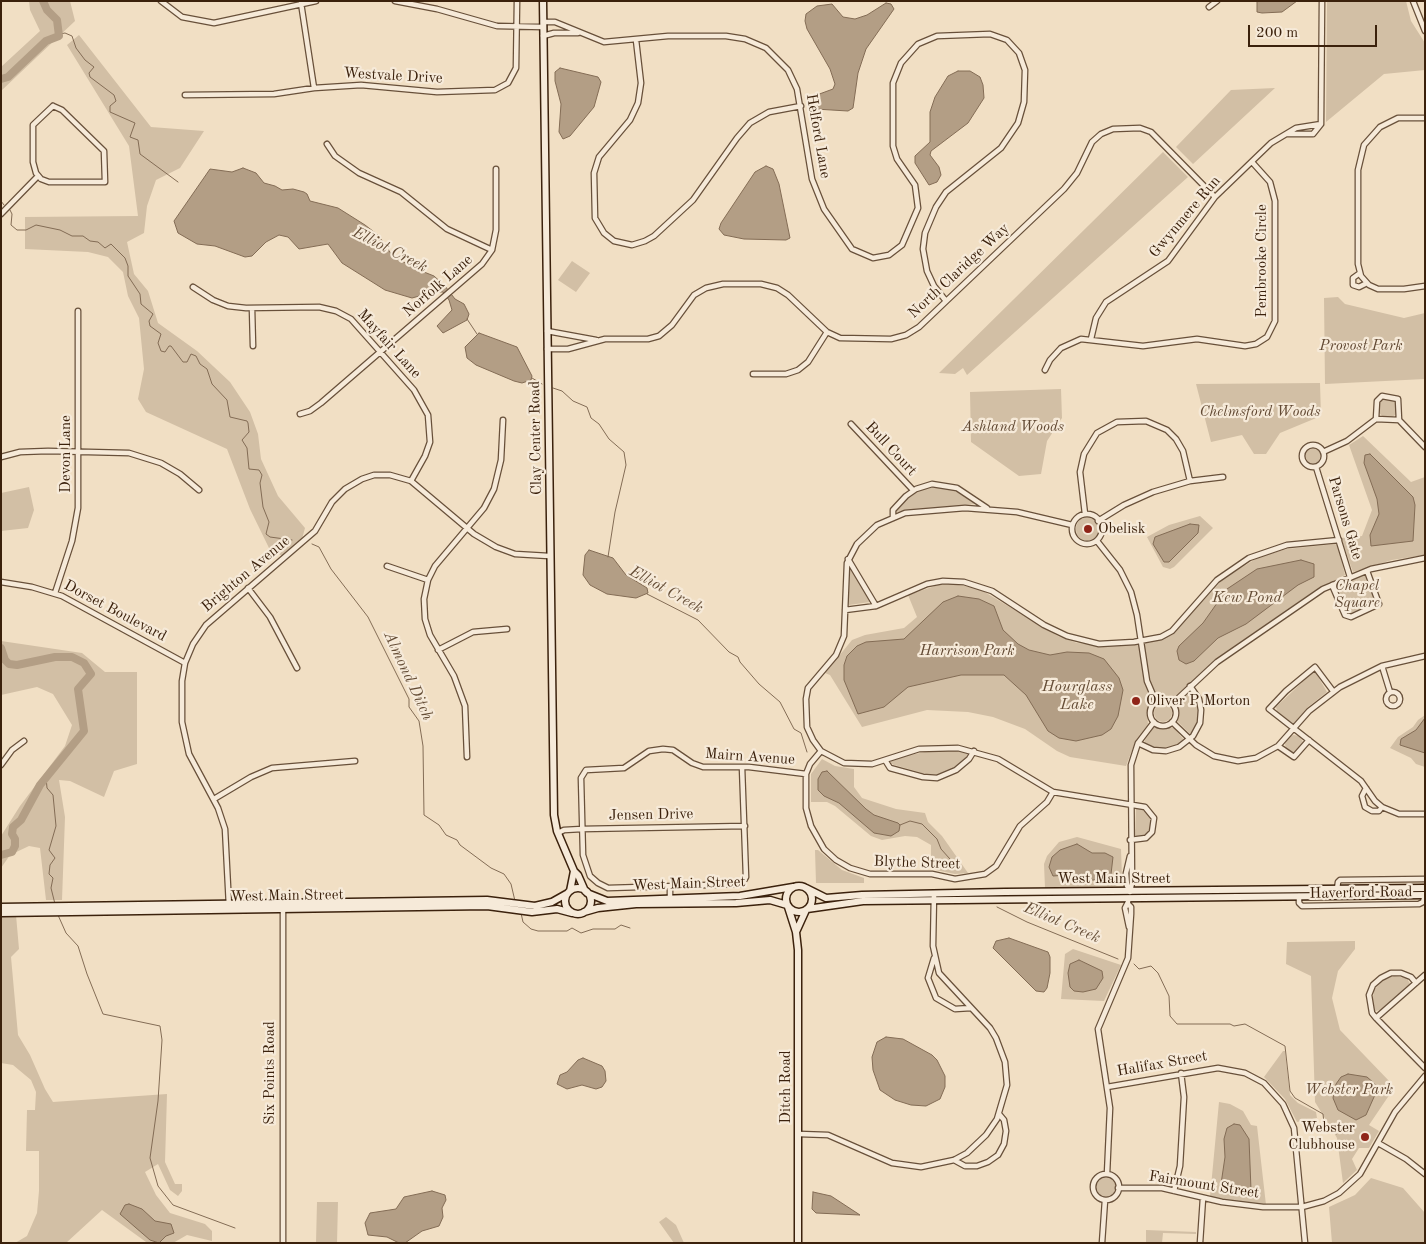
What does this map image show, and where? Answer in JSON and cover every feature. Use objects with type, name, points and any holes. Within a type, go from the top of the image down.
[{"type":"street","points":[[161,1],[182,17],[214,24],[301,2],[316,1]]},
{"type":"street","name":"Helford Lane","points":[[395,1],[437,9],[497,26],[517,27],[555,22],[604,42],[668,36],[726,36],[750,41],[769,51],[785,66],[797,89],[812,179],[824,209],[856,252],[869,257],[885,256],[897,251],[904,242],[918,208],[915,186],[897,159],[893,146],[893,90],[901,63],[918,44],[930,38],[946,34],[995,35],[1007,40],[1017,50],[1024,66],[1025,88],[1022,111],[1015,130],[1001,148],[946,192],[938,202],[926,230],[923,250],[926,266],[932,282],[946,301]]},
{"type":"street","points":[[437,9],[438,1]]},
{"type":"street","name":"Westvale Drive","points":[[185,95],[274,94],[314,88],[361,85],[437,92],[492,90],[503,86],[511,80],[516,68],[517,1]]},
{"type":"street","name":"Clay Center Road","points":[[543,1],[554,815],[558,833],[574,871],[578,874],[586,892]]},
{"type":"street","points":[[1209,7],[1217,1]]},
{"type":"street","points":[[1286,134],[1313,134],[1321,123],[1322,1]]},
{"type":"street","points":[[1413,1],[1425,31]]},
{"type":"street","points":[[301,2],[314,88]]},
{"type":"street","name":"Helford Lane","points":[[544,36],[554,33],[579,33]]},
{"type":"street","points":[[636,40],[640,83],[636,107],[627,124],[599,157],[594,173],[596,220],[604,233],[614,241],[632,245],[645,242],[654,236],[693,200],[740,133],[750,123],[769,112],[801,106]]},
{"type":"street","points":[[56,106],[104,151],[105,182],[48,182],[38,176],[33,166],[33,125],[49,108],[56,106]]},
{"type":"street","points":[[1425,118],[1398,118],[1384,124],[1374,132],[1364,145],[1358,166],[1360,274],[1366,283],[1381,289],[1425,286]]},
{"type":"street","name":"Gwynmere Run","points":[[1092,339],[1096,318],[1106,302],[1168,262],[1215,197],[1271,143],[1301,127],[1321,123]]},
{"type":"street","name":"North Claridge Way","points":[[547,331],[598,340],[648,339],[658,336],[674,323],[694,295],[706,288],[723,284],[761,284],[777,288],[788,295],[827,332],[850,339],[896,338],[915,330],[1069,183],[1077,173],[1092,142],[1108,130],[1135,128],[1151,132],[1215,197]]},
{"type":"street","points":[[327,144],[335,156],[359,173],[401,192],[446,229],[492,250]]},
{"type":"street","name":"Pembrooke Circle","points":[[1045,370],[1050,360],[1065,345],[1080,339],[1143,346],[1197,340],[1245,346],[1256,344],[1267,337],[1275,321],[1275,205],[1270,182],[1252,162]]},
{"type":"street","name":"Norfolk Lane","points":[[300,414],[312,410],[482,264],[492,250],[496,230],[496,169]]},
{"type":"street","points":[[1,214],[38,176]]},
{"type":"street","points":[[1360,274],[1353,278],[1353,285],[1359,287],[1366,283]]},
{"type":"street","name":"Mayfair Lane","points":[[193,287],[213,300],[228,306],[252,308],[319,306],[336,311],[352,320],[418,396],[429,420],[430,436],[427,451],[411,482]]},
{"type":"street","points":[[252,308],[253,346]]},
{"type":"street","name":"Devon Lane","points":[[55,593],[74,531],[78,491],[78,311]]},
{"type":"street","points":[[753,374],[786,374],[798,370],[808,362],[827,332]]},
{"type":"street","name":"North Claridge Way","points":[[547,349],[568,349],[598,340]]},
{"type":"street","points":[[1376,419],[1377,399],[1381,396],[1398,399],[1399,420],[1425,447]]},
{"type":"street","points":[[1323,452],[1347,441],[1376,419],[1399,420]]},
{"type":"street","points":[[467,757],[465,706],[459,686],[430,635],[425,619],[424,599],[428,580],[439,561],[484,508],[496,483],[501,460],[503,420]]},
{"type":"street","points":[[1085,514],[1080,472],[1084,454],[1097,433],[1117,422],[1146,421],[1167,430],[1176,439],[1183,451],[1190,481]]},
{"type":"street","name":"Bull Court","points":[[851,424],[913,490]]},
{"type":"street","points":[[1315,446],[1323,452],[1323,461],[1316,467],[1306,464],[1303,460],[1303,452],[1307,447],[1315,446]]},
{"type":"street","points":[[1,456],[28,452],[119,452],[146,458],[180,474],[200,490]]},
{"type":"street","name":"Parsons Gate","points":[[1316,467],[1350,577]]},
{"type":"street","name":"Brighton Avenue","points":[[229,907],[226,835],[222,819],[214,799],[195,769],[183,733],[182,688],[185,663],[193,644],[206,625],[315,531],[338,495],[354,482],[381,475],[398,477],[411,482],[481,540],[503,550],[524,555],[550,556]]},
{"type":"street","points":[[1098,521],[1142,496],[1190,481],[1223,477]]},
{"type":"street","points":[[893,517],[894,508],[913,490],[932,484],[952,486],[966,493],[988,509]]},
{"type":"street","points":[[1072,526],[1028,514],[988,509],[933,509],[893,517],[877,525],[860,540],[848,559],[845,575],[845,631],[840,648],[811,682],[807,693],[807,727],[812,740],[822,751],[834,760],[848,764],[872,764],[908,752],[950,747],[974,751],[1003,761],[1053,792],[1147,808],[1155,820],[1154,830],[1148,837],[1130,840]]},
{"type":"street","points":[[1085,514],[1098,521],[1102,531],[1097,541],[1088,544],[1080,541],[1074,534],[1072,526],[1077,518],[1085,514]]},
{"type":"street","points":[[845,610],[876,606],[927,584],[949,581],[964,582],[992,591],[1044,625],[1076,640],[1106,644],[1141,640],[1161,637],[1172,631],[1218,580],[1249,558],[1287,546],[1338,540]]},
{"type":"street","points":[[1097,541],[1127,583],[1134,600],[1147,681],[1156,702]]},
{"type":"street","points":[[1172,704],[1217,662],[1270,624],[1332,585],[1396,562],[1425,558]]},
{"type":"street","points":[[848,559],[876,606]]},
{"type":"street","points":[[387,566],[428,580]]},
{"type":"street","points":[[1332,585],[1345,615],[1351,617],[1360,614],[1377,607],[1380,603],[1367,571]]},
{"type":"street","name":"Dorset Boulevard","points":[[1,582],[55,593],[81,605],[185,663]]},
{"type":"street","points":[[248,588],[270,617],[296,668]]},
{"type":"street","points":[[438,650],[473,632],[507,630]]},
{"type":"street","points":[[1172,722],[1189,740],[1210,754],[1232,761],[1256,758],[1278,746],[1309,711],[1333,691],[1382,666],[1425,656]]},
{"type":"street","points":[[1333,691],[1315,666],[1286,691],[1270,710],[1353,774],[1382,807],[1396,813],[1425,814]]},
{"type":"street","points":[[1382,666],[1390,692]]},
{"type":"street","points":[[1138,743],[1153,750],[1166,751],[1179,747],[1189,740],[1198,728],[1201,713],[1199,700],[1190,686]]},
{"type":"street","points":[[1164,700],[1172,704],[1175,712],[1172,722],[1163,726],[1154,722],[1150,713],[1156,702],[1164,700]]},
{"type":"street","points":[[1106,1174],[1110,1121],[1098,1029],[1128,961],[1129,929],[1125,908],[1129,895],[1126,886],[1126,871],[1130,855],[1131,765],[1138,743],[1154,722]]},
{"type":"street","points":[[1278,746],[1294,757],[1309,740]]},
{"type":"street","points":[[1,765],[12,750],[24,741]]},
{"type":"street","name":"Mairn Avenue","points":[[582,829],[581,778],[584,772],[588,769],[624,768],[648,751],[659,749],[673,750],[692,763],[703,767],[742,767],[806,774]]},
{"type":"street","points":[[806,774],[810,764],[822,751]]},
{"type":"street","points":[[885,760],[890,768],[923,777],[937,778],[956,770],[969,759],[974,751]]},
{"type":"street","points":[[214,799],[251,777],[272,768],[355,761]]},
{"type":"street","points":[[582,829],[584,859],[592,879],[608,888],[737,886],[744,883],[746,877],[742,767]]},
{"type":"street","name":"Blythe Street","points":[[806,774],[807,813],[820,844],[844,866],[860,872],[878,875],[932,874],[955,878],[985,874],[998,863],[1020,826],[1048,802],[1053,792]]},
{"type":"street","points":[[1366,788],[1362,796],[1365,807],[1372,811],[1379,811],[1382,807]]},
{"type":"street","name":"Jensen Drive","points":[[558,833],[564,830],[582,829],[745,826]]},
{"type":"street","points":[[569,892],[576,889],[586,892],[591,902],[584,912],[572,913],[566,905],[569,892],[574,871]]},
{"type":"street","points":[[1338,889],[1338,882],[1340,880],[1425,879]]},
{"type":"street","points":[[670,887],[670,898]]},
{"type":"street","points":[[793,887],[806,888],[812,898],[806,909],[798,912],[788,906],[786,897],[793,887]]},
{"type":"street","name":"West Main Street","points":[[586,892],[605,901],[740,896],[793,887]]},
{"type":"street","name":"West Main Street","points":[[806,888],[826,898],[869,895],[934,897],[1425,895]]},
{"type":"street","name":"West Main Street","points":[[1129,895],[1425,888]]},
{"type":"street","name":"West Main Street","points":[[1,906],[48,909],[229,907],[487,900],[523,905],[548,904],[569,892]]},
{"type":"street","name":"Haverford Road","points":[[1299,896],[1299,903],[1302,906],[1419,904],[1423,902],[1425,895]]},
{"type":"street","points":[[934,897],[934,958],[928,978],[936,998],[955,1009],[971,1008]]},
{"type":"street","name":"West Main Street","points":[[806,909],[855,902],[934,897]]},
{"type":"street","name":"West Main Street","points":[[584,912],[598,908],[642,904],[736,903],[770,900],[788,906]]},
{"type":"street","name":"West Main Street","points":[[283,906],[487,906],[528,912],[557,909],[572,913]]},
{"type":"street","name":"Six Points Road","points":[[283,906],[283,1243]]},
{"type":"street","name":"Ditch Road","points":[[788,906],[796,932],[799,1134],[798,1243]]},
{"type":"street","name":"West Main Street","points":[[1,913],[48,909]]},
{"type":"street","name":"Ditch Road","points":[[796,932],[806,909]]},
{"type":"street","points":[[799,1134],[836,1137],[901,1166],[929,1166],[954,1160],[980,1142],[999,1114],[1006,1086],[1005,1062],[993,1033],[944,981],[934,958]]},
{"type":"street","points":[[1416,983],[1406,975],[1396,973],[1385,975],[1377,981],[1371,990],[1370,1010],[1425,1068]]},
{"type":"street","points":[[1376,1018],[1425,975]]},
{"type":"street","name":"Halifax Street","points":[[1107,1087],[1210,1068],[1235,1070],[1264,1083],[1278,1096],[1288,1112],[1294,1128],[1305,1243]]},
{"type":"street","points":[[1174,1190],[1180,1166],[1184,1097],[1182,1073]]},
{"type":"street","name":"Fairmount Street","points":[[1118,1188],[1143,1187],[1174,1190],[1245,1206],[1302,1207],[1332,1197],[1346,1188],[1360,1174],[1395,1112],[1425,1076]]},
{"type":"street","points":[[954,1160],[965,1166],[978,1166],[998,1155],[1004,1144],[1006,1131],[1004,1120],[999,1114]]},
{"type":"street","points":[[1378,1143],[1406,1159],[1425,1174]]},
{"type":"street","points":[[1106,1174],[1114,1178],[1118,1188],[1114,1196],[1105,1200],[1095,1194],[1093,1185],[1096,1178],[1106,1174]]},
{"type":"street","points":[[1200,1243],[1203,1198]]},
{"type":"street","points":[[1102,1243],[1105,1200]]},
{"type":"green space","points":[[29,1],[70,1],[75,21],[1,91],[1,67],[40,31],[30,10]]},
{"type":"green space","points":[[1327,1],[1406,1],[1411,21],[1425,43],[1425,70],[1384,74],[1326,122]]},
{"type":"green space","points":[[79,35],[151,127],[204,131],[180,168],[156,180],[147,206],[144,233],[127,242],[134,274],[148,291],[158,323],[197,351],[230,382],[250,412],[258,434],[261,459],[278,496],[305,528],[302,539],[282,556],[269,548],[250,509],[227,449],[146,412],[138,399],[144,369],[139,318],[128,296],[123,272],[108,257],[88,252],[25,249],[25,217],[138,216],[129,146],[67,45]]},
{"type":"green space","points":[[1275,88],[1193,164],[1176,147],[1231,90]]},
{"type":"green space","points":[[1163,152],[1188,177],[967,375],[963,368],[955,374],[939,373]]},
{"type":"green space","points":[[572,261],[590,273],[576,292],[558,280]]},
{"type":"green space","name":"Provost Park","points":[[1338,297],[1345,304],[1404,318],[1425,313],[1425,379],[1325,384],[1324,298]]},
{"type":"green space","name":"Chelmsford Woods","points":[[1320,383],[1321,416],[1280,433],[1266,454],[1254,454],[1242,435],[1211,442],[1196,384]]},
{"type":"green space","name":"Ashland Woods","points":[[1061,389],[1062,418],[1047,441],[1041,474],[1019,476],[971,442],[970,392]]},
{"type":"green space","points":[[1388,398],[1395,401],[1398,408],[1395,415],[1388,418],[1381,415],[1378,408],[1381,401]]},
{"type":"green space","points":[[1363,436],[1411,482],[1425,477],[1425,555],[1392,560],[1353,572],[1341,538],[1362,536],[1372,510],[1349,445]]},
{"type":"green space","points":[[1313,448],[1319,450],[1321,456],[1319,462],[1313,464],[1307,462],[1305,456],[1307,450]]},
{"type":"green space","points":[[940,486],[961,492],[976,504],[896,512],[904,500],[916,491]]},
{"type":"green space","points":[[29,487],[34,510],[28,528],[1,531],[1,493]]},
{"type":"green space","points":[[1200,516],[1213,528],[1174,567],[1170,569],[1163,567],[1147,537],[1169,525]]},
{"type":"green space","points":[[1088,517],[1096,521],[1100,529],[1096,537],[1088,541],[1080,537],[1076,529],[1080,521]]},
{"type":"green space","name":"Harrison Park","points":[[1335,544],[1338,546],[1345,575],[1309,595],[1219,657],[1173,698],[1159,697],[1151,701],[1147,713],[1148,724],[1136,740],[1126,766],[1070,757],[1057,751],[1025,729],[993,717],[968,712],[927,710],[862,727],[830,675],[825,673],[852,640],[865,635],[904,628],[917,617],[908,595],[938,585],[951,584],[978,588],[1058,636],[1077,643],[1116,646],[1153,642],[1172,635],[1224,578],[1259,557],[1287,549]]},
{"type":"green space","points":[[851,567],[870,602],[849,605],[848,574]]},
{"type":"green space","name":"Chapel Square","points":[[1367,575],[1377,602],[1349,614],[1346,612],[1337,586]]},
{"type":"green space","points":[[1,641],[82,653],[105,672],[137,672],[137,764],[114,771],[104,797],[70,781],[59,780],[65,817],[62,900],[46,900],[40,848],[29,846],[10,855],[1,868],[1,836],[20,806],[65,746],[72,725],[53,694],[37,687],[1,695]]},
{"type":"green space","points":[[1313,672],[1316,673],[1327,692],[1308,707],[1293,724],[1277,711],[1276,707]]},
{"type":"green space","points":[[1188,692],[1192,692],[1196,698],[1199,712],[1196,727],[1190,734],[1177,721],[1177,703]]},
{"type":"green space","points":[[1159,704],[1167,704],[1172,709],[1170,720],[1159,722],[1154,717],[1154,709]]},
{"type":"green space","points":[[1425,715],[1425,767],[1416,764],[1411,758],[1390,748],[1398,737],[1413,727]]},
{"type":"green space","points":[[1154,727],[1174,728],[1185,741],[1164,749],[1150,747],[1144,743]]},
{"type":"green space","points":[[1294,735],[1300,738],[1303,744],[1300,750],[1294,753],[1288,750],[1285,744],[1288,738]]},
{"type":"green space","points":[[930,751],[966,752],[968,755],[955,768],[939,775],[929,775],[891,764],[891,761],[905,756]]},
{"type":"green space","points":[[822,759],[835,766],[854,769],[854,787],[862,798],[896,809],[925,813],[928,822],[942,836],[968,873],[955,874],[931,869],[931,845],[917,837],[905,836],[882,840],[871,836],[835,806],[827,802],[811,802],[811,774]]},
{"type":"green space","points":[[1144,808],[1153,818],[1151,830],[1146,836],[1138,838],[1135,835],[1136,809]]},
{"type":"green space","points":[[1077,837],[1121,849],[1122,877],[1116,886],[1045,888],[1044,864],[1047,856],[1059,842]]},
{"type":"green space","points":[[815,850],[818,850],[842,870],[864,878],[864,883],[816,883]]},
{"type":"green space","points":[[16,915],[19,949],[11,957],[18,1035],[30,1055],[45,1089],[53,1102],[167,1094],[165,1162],[175,1184],[182,1184],[182,1191],[178,1196],[170,1190],[158,1164],[145,1172],[156,1195],[170,1213],[205,1224],[212,1231],[212,1241],[187,1235],[173,1243],[146,1242],[102,1210],[66,1243],[15,1243],[27,1236],[37,1213],[39,1191],[39,1151],[26,1151],[27,1110],[35,1110],[36,1092],[31,1080],[13,1065],[1,1063],[1,916]]},
{"type":"green space","name":"Webster Park","points":[[1355,941],[1355,949],[1338,971],[1332,998],[1340,1030],[1391,1083],[1392,1091],[1369,1125],[1379,1131],[1369,1148],[1359,1148],[1352,1159],[1357,1170],[1343,1183],[1337,1138],[1315,1102],[1311,976],[1286,964],[1287,942]]},
{"type":"green space","points":[[1073,949],[1121,965],[1104,1001],[1061,999],[1065,954]]},
{"type":"green space","points":[[1394,976],[1407,978],[1410,984],[1381,1010],[1375,1011],[1372,1004],[1374,990],[1383,980]]},
{"type":"green space","points":[[1283,1051],[1285,1051],[1290,1095],[1298,1103],[1316,1112],[1317,1118],[1297,1122],[1285,1099],[1264,1077]]},
{"type":"green space","points":[[1219,1102],[1230,1104],[1243,1111],[1251,1125],[1257,1126],[1266,1205],[1210,1197]]},
{"type":"green space","points":[[1106,1177],[1113,1180],[1116,1187],[1113,1194],[1106,1197],[1099,1194],[1096,1187],[1099,1180]]},
{"type":"green space","points":[[1371,1178],[1403,1188],[1425,1213],[1425,1243],[1332,1243],[1329,1207],[1355,1195]]},
{"type":"green space","points":[[317,1202],[338,1202],[337,1243],[316,1243]]},
{"type":"green space","points":[[666,1217],[676,1225],[684,1243],[674,1243],[659,1222]]},
{"type":"green space","points":[[1146,1230],[1196,1232],[1196,1234],[1163,1233],[1162,1243],[1146,1243]]},
{"type":"water","points":[[1257,1],[1297,1],[1282,12],[1262,13],[1257,12]]},
{"type":"water","points":[[886,3],[891,4],[894,9],[866,49],[858,73],[853,108],[848,111],[815,109],[814,96],[833,89],[835,84],[830,69],[807,29],[806,14],[817,6],[832,4],[843,17],[855,19],[867,15]]},
{"type":"water","points":[[560,68],[598,77],[601,82],[594,107],[570,136],[563,139],[559,132],[561,104],[555,81],[555,72]]},
{"type":"water","points":[[958,71],[970,71],[980,77],[984,98],[968,123],[931,151],[930,155],[939,167],[941,175],[937,182],[929,185],[915,163],[915,156],[930,142],[930,112],[935,97],[948,76]]},
{"type":"water","points":[[766,166],[773,169],[779,184],[790,238],[786,240],[744,239],[724,235],[719,229],[721,223],[755,172]]},
{"type":"water","points":[[243,168],[256,173],[264,183],[282,190],[293,189],[304,192],[310,201],[338,208],[365,225],[378,235],[392,255],[414,268],[434,276],[445,286],[455,299],[464,304],[469,314],[467,320],[443,333],[437,326],[452,310],[449,300],[443,292],[434,292],[412,298],[385,290],[342,263],[328,244],[299,249],[288,237],[279,235],[266,242],[252,256],[245,257],[215,246],[197,244],[178,233],[174,221],[210,169],[232,172]]},
{"type":"water","points":[[479,333],[517,347],[532,376],[531,380],[522,383],[514,381],[476,365],[467,358],[465,347]]},
{"type":"water","points":[[1370,454],[1413,497],[1415,505],[1413,541],[1371,546],[1370,535],[1379,514],[1377,499],[1364,463],[1365,455]]},
{"type":"water","points":[[1190,524],[1199,525],[1198,533],[1169,562],[1164,562],[1153,544],[1155,537]]},
{"type":"water","points":[[589,550],[613,558],[626,575],[647,588],[648,593],[636,598],[607,594],[590,585],[583,575],[585,555]]},
{"type":"water","name":"Kew Pond","points":[[1301,560],[1314,564],[1314,577],[1298,585],[1246,624],[1218,638],[1194,661],[1186,664],[1179,660],[1177,651],[1179,646],[1203,623],[1227,589],[1257,569]]},
{"type":"water","name":"Hourglass Lake","points":[[958,596],[979,599],[994,606],[1003,630],[1018,644],[1029,650],[1050,655],[1067,652],[1089,653],[1104,659],[1119,678],[1123,690],[1118,716],[1111,729],[1102,735],[1076,741],[1059,738],[1048,731],[1026,695],[1004,675],[961,675],[908,687],[884,707],[858,714],[844,680],[844,665],[847,656],[857,646],[866,642],[904,639],[943,602]]},
{"type":"water","points":[[1425,718],[1425,753],[1400,745],[1401,739],[1416,730]]},
{"type":"water","points":[[827,771],[874,815],[898,823],[900,825],[899,831],[891,836],[874,833],[839,803],[824,796],[818,790],[818,779],[822,772]]},
{"type":"water","points":[[1077,844],[1092,853],[1105,853],[1113,857],[1111,874],[1106,878],[1087,881],[1067,875],[1053,876],[1049,867],[1052,857],[1060,850]]},
{"type":"water","points":[[1009,938],[1048,952],[1050,957],[1050,973],[1047,988],[1044,992],[1036,991],[993,948],[996,941]]},
{"type":"water","points":[[1079,960],[1102,971],[1103,978],[1096,989],[1083,992],[1074,991],[1070,987],[1068,973],[1070,964]]},
{"type":"water","points":[[886,1037],[903,1039],[932,1055],[937,1060],[945,1076],[945,1087],[940,1099],[926,1106],[911,1105],[895,1100],[880,1090],[873,1070],[872,1057],[877,1042]]},
{"type":"water","points":[[583,1058],[602,1066],[605,1071],[606,1081],[602,1087],[596,1089],[582,1085],[567,1089],[557,1084],[560,1075],[567,1072],[578,1060]]},
{"type":"water","points":[[1348,1074],[1367,1077],[1375,1084],[1374,1097],[1366,1115],[1356,1120],[1338,1110],[1333,1098],[1336,1084],[1341,1077]]},
{"type":"water","points":[[1234,1124],[1240,1125],[1249,1139],[1251,1190],[1221,1184],[1225,1157],[1224,1139],[1227,1128]]},
{"type":"water","points":[[432,1191],[445,1195],[446,1200],[442,1208],[443,1217],[439,1226],[422,1231],[405,1243],[399,1243],[387,1237],[368,1235],[365,1223],[370,1213],[396,1209],[404,1197]]},
{"type":"water","points":[[813,1192],[831,1196],[860,1215],[816,1213],[812,1209]]},
{"type":"water","points":[[129,1204],[142,1209],[155,1221],[171,1224],[174,1233],[166,1236],[159,1243],[150,1240],[120,1214],[125,1205]]},
{"type":"waterway","points":[[1,79],[8,77],[46,41],[59,36],[57,20],[47,10],[43,1]]},
{"type":"waterway","points":[[60,34],[65,33],[72,36],[76,48],[85,60],[94,67],[89,73],[90,77],[114,95],[116,101],[110,106],[110,112],[135,123],[130,137],[138,140],[140,154],[178,182]]},
{"type":"waterway","name":"Almond Ditch","points":[[1,201],[4,205]]},
{"type":"waterway","name":"Almond Ditch","points":[[10,210],[12,214],[11,225],[17,230],[26,230],[36,225],[60,230],[72,236],[83,236],[90,241],[98,242],[105,248],[111,244],[125,258],[128,266],[128,276],[140,294],[141,304],[153,314],[149,321],[150,326],[161,334],[158,343],[161,351],[165,352],[171,346],[183,362],[187,362],[191,354],[196,356],[200,364],[207,369],[212,384],[227,400],[230,417],[247,421],[249,432],[242,440],[247,448],[249,469],[259,470],[262,475],[260,483],[263,507],[269,522],[266,534],[270,537],[292,540]]},
{"type":"waterway","name":"Elliot Creek","points":[[467,319],[477,334]]},
{"type":"waterway","name":"Elliot Creek","points":[[532,378],[542,384]]},
{"type":"waterway","name":"Elliot Creek","points":[[553,388],[562,391],[573,401],[587,407],[591,418],[599,424],[609,439],[624,452],[626,465],[615,512],[608,557]]},
{"type":"waterway","name":"Almond Ditch","points":[[312,544],[319,547],[331,569],[368,617],[409,699],[409,707],[419,721],[423,746],[424,815],[439,825],[446,835],[457,840],[460,845],[491,868],[504,874],[511,884],[515,901]]},
{"type":"waterway","name":"Elliot Creek","points":[[647,594],[698,620],[729,652],[738,657],[759,684],[780,702],[794,729],[801,733],[807,752]]},
{"type":"waterway","points":[[1,648],[5,660],[9,664],[17,665],[55,657],[72,657],[84,663],[91,674],[78,689],[84,731],[40,785],[21,820],[13,827],[12,834],[15,839],[15,846],[12,852],[1,855]]},
{"type":"waterway","points":[[46,777],[47,788],[53,795],[56,826],[49,850],[55,858],[50,865],[49,874],[53,878],[51,888],[55,904]]},
{"type":"waterway","name":"Elliot Creek","points":[[900,825],[910,821],[922,824],[937,839],[941,849],[958,868]]},
{"type":"waterway","name":"Elliot Creek","points":[[997,907],[1027,922],[1118,959]]},
{"type":"waterway","name":"Almond Ditch","points":[[521,913],[523,922],[531,929],[538,931],[567,931],[572,928],[581,933],[593,929],[615,929],[621,925],[630,928]]},
{"type":"waterway","points":[[58,915],[66,933],[78,946],[103,1014],[160,1026],[162,1040],[158,1101],[150,1158],[158,1186],[173,1205],[235,1228]]},
{"type":"waterway","name":"Elliot Creek","points":[[1134,964],[1139,969],[1151,966],[1158,973],[1169,996],[1170,1016],[1177,1024],[1230,1024],[1234,1026],[1245,1024],[1285,1046],[1290,1091],[1295,1098],[1323,1114],[1324,1123],[1336,1134]]},
{"type":"place","name":"Obelisk","points":[[1088,529]]},
{"type":"place","name":"Oliver P Morton","points":[[1136,701]]},
{"type":"place","name":"Webster Clubhouse","points":[[1365,1137]]}]
